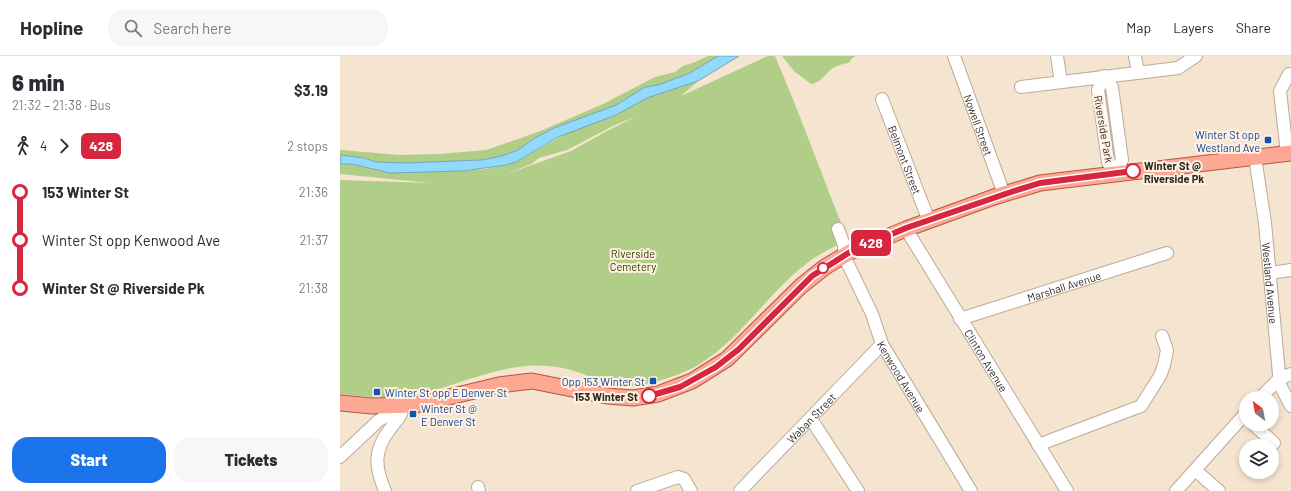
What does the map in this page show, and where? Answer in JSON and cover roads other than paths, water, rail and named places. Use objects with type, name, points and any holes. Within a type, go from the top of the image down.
[{"type":"main road","points":[[340,403],[372,406],[426,403],[499,385],[521,382],[544,382],[596,394],[619,397],[647,397],[680,387],[705,374],[727,359],[812,276],[844,256],[906,228],[1040,183],[1289,153]]},
{"type":"street","name":"Nowell Street","points":[[954,56],[1004,194]]},
{"type":"street","points":[[1057,56],[1061,82]]},
{"type":"street","points":[[1135,56],[1138,73]]},
{"type":"street","points":[[1021,87],[1178,68],[1196,56]]},
{"type":"street","points":[[1289,74],[1280,91],[1289,153]]},
{"type":"street","name":"Riverside Park","points":[[1104,76],[1098,90],[1108,162],[1114,174]]},
{"type":"street","name":"Belmont Street","points":[[882,99],[929,221]]},
{"type":"street","name":"Westland Avenue","points":[[1255,157],[1265,223],[1279,378],[1283,394],[1291,406]]},
{"type":"street","name":"Clinton Avenue","points":[[906,228],[960,319],[1067,491]]},
{"type":"street","name":"Kenwood Avenue","points":[[838,230],[844,245],[844,256],[872,314],[882,344],[971,491]]},
{"type":"street","name":"Marshall Avenue","points":[[960,319],[1167,253]]},
{"type":"street","points":[[1270,273],[1291,270]]},
{"type":"street","points":[[1038,445],[1141,406],[1160,376],[1164,365],[1167,350],[1162,336]]},
{"type":"street","name":"Waban Street","points":[[740,491],[882,344]]},
{"type":"street","points":[[1267,391],[1279,378],[1291,374]]},
{"type":"street","points":[[340,457],[378,421],[404,405]]},
{"type":"street","points":[[385,491],[376,467],[376,459],[383,438],[401,417],[404,405]]},
{"type":"street","points":[[810,419],[858,491]]},
{"type":"street","points":[[1176,491],[1239,422]]},
{"type":"street","points":[[1261,431],[1270,439]]},
{"type":"street","points":[[1195,470],[1219,491]]},
{"type":"street","points":[[637,491],[678,477],[684,479],[691,491]]},
{"type":"water","points":[[718,56],[739,56],[698,81],[647,98],[616,115],[558,137],[516,162],[506,165],[463,171],[390,173],[352,164],[340,164],[341,155],[364,158],[376,162],[407,163],[481,160],[502,156],[518,150],[535,138],[554,128],[616,105],[645,87],[658,85],[690,73]]},
{"type":"place","name":"Winter St opp Westland Ave","points":[[1268,140]]},
{"type":"place","name":"Winter St @ Riverside Pk","points":[[1133,171]]},
{"type":"place","name":"Opp 153 Winter St","points":[[653,381]]},
{"type":"place","name":"Winter St opp E Denver St","points":[[377,392]]},
{"type":"place","name":"153 Winter St","points":[[649,396]]},
{"type":"place","name":"Winter St @ E Denver St","points":[[413,414]]},
{"type":"park label","name":"Riverside Cemetery","points":[[633,259]]}]
